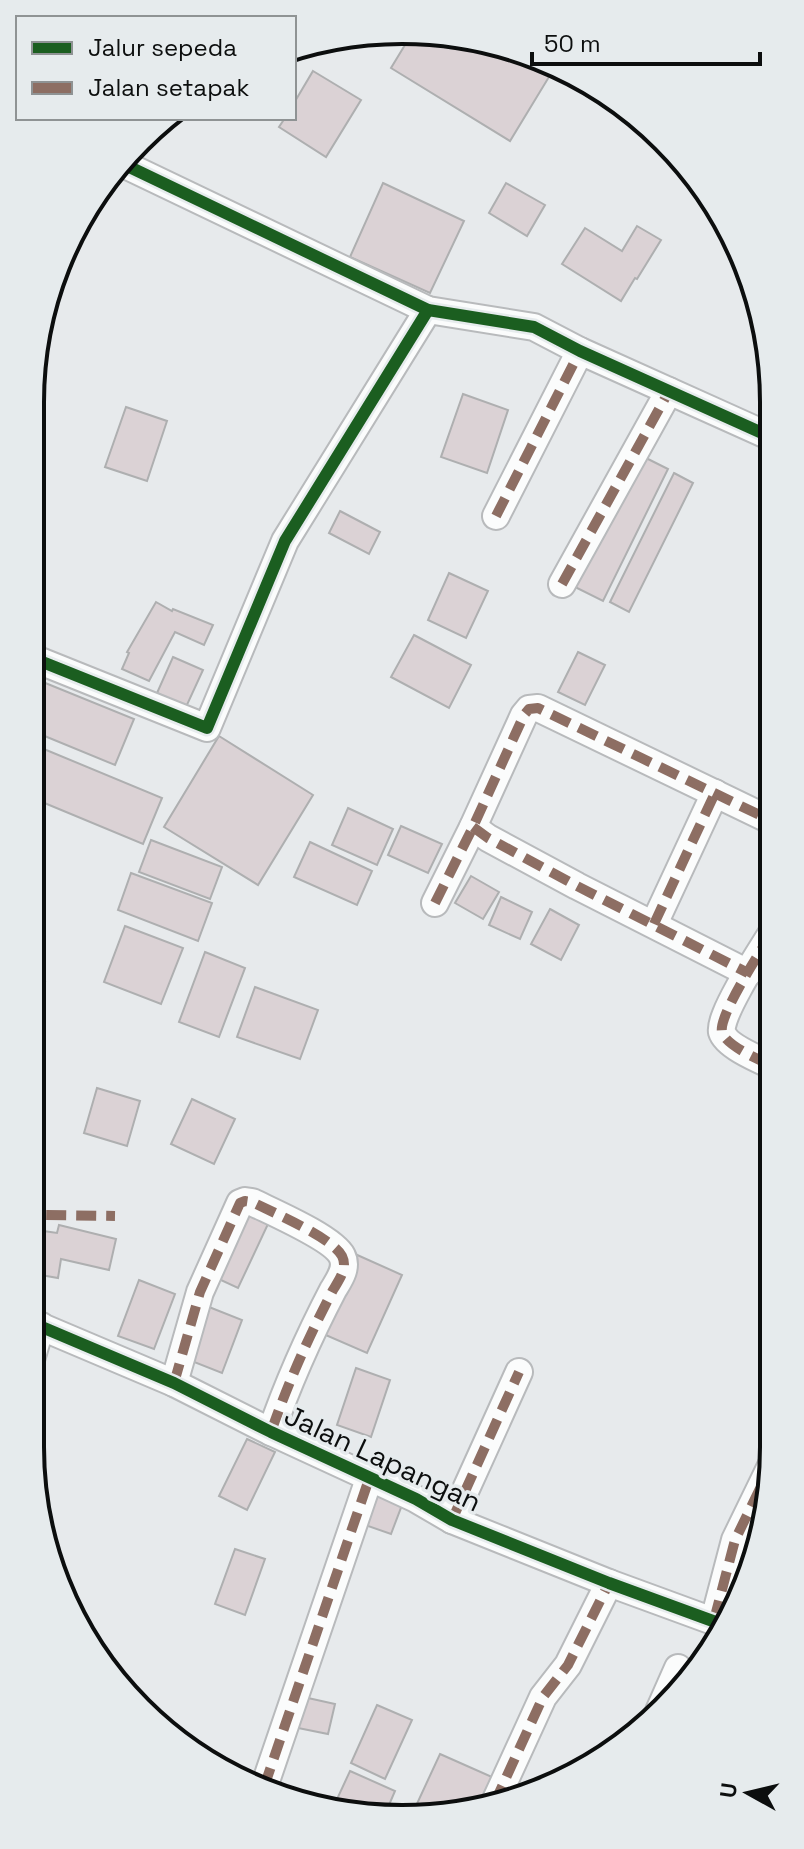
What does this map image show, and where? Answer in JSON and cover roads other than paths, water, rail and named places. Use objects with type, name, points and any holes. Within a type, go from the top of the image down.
[{"type":"street","points":[[131,168],[428,310],[534,327],[760,432]]},
{"type":"street","points":[[44,663],[207,728],[285,541],[428,310]]},
{"type":"street","points":[[496,516],[580,351]]},
{"type":"street","points":[[562,584],[669,391]]},
{"type":"street","points":[[435,903],[529,709],[538,708],[760,815]]},
{"type":"street","points":[[654,924],[715,793]]},
{"type":"street","points":[[473,827],[577,886],[748,973]]},
{"type":"street","points":[[760,953],[723,1019],[722,1031],[741,1050],[760,1060]]},
{"type":"street","points":[[174,1383],[200,1292],[240,1203],[252,1202],[326,1239],[342,1256],[344,1269],[310,1335],[271,1432]]},
{"type":"street","name":"Jalan Lapangan","points":[[44,1328],[174,1383],[416,1499],[452,1520],[609,1583],[715,1621]]},
{"type":"street","points":[[452,1520],[519,1372]]},
{"type":"street","points":[[267,1779],[369,1479]]},
{"type":"street","points":[[721,1610],[735,1540],[757,1495]]},
{"type":"street","points":[[500,1791],[543,1697],[568,1665],[609,1583]]},
{"type":"street","points":[[672,1682],[678,1668]]}]
